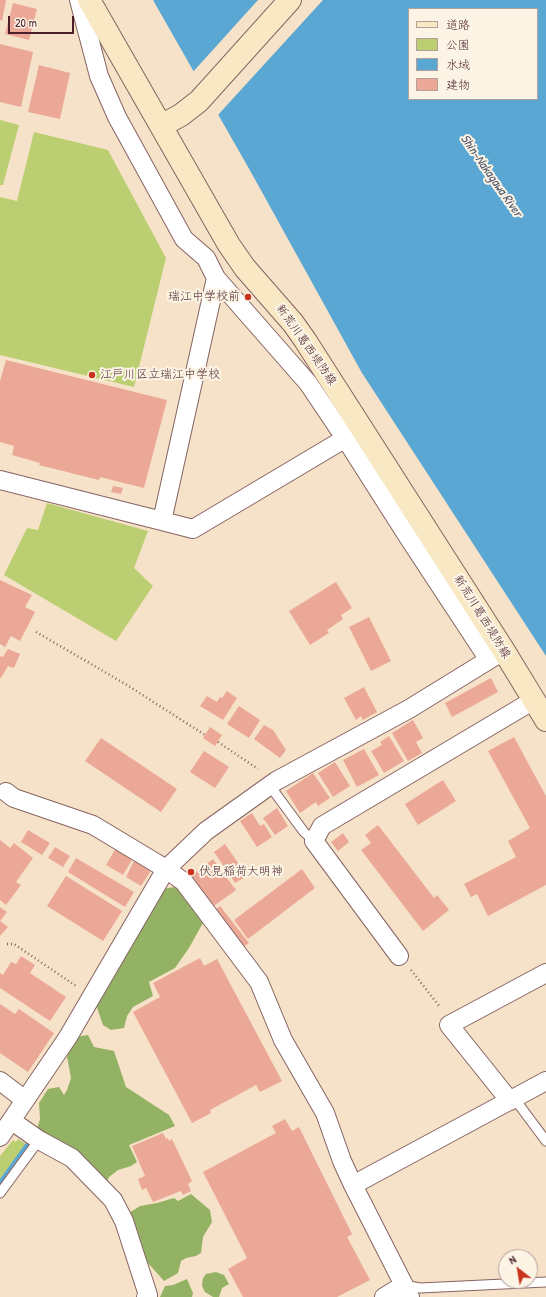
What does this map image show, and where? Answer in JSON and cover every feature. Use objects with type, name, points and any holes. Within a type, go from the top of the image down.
[{"type":"main road","name":"新荒川葛西堤防線","points":[[89,0],[229,245],[246,268],[293,323],[353,433],[496,655],[534,700],[546,720]]},
{"type":"main road","points":[[161,126],[199,101],[290,0]]},
{"type":"street","points":[[0,480],[193,529],[353,433],[216,278],[206,258],[184,239],[117,117],[99,76],[79,0]]},
{"type":"street","points":[[162,521],[216,278]]},
{"type":"street","points":[[0,1137],[68,1037],[166,869],[206,831],[273,783],[409,709],[496,655]]},
{"type":"street","points":[[399,956],[314,841],[322,826],[534,700]]},
{"type":"street","points":[[6,792],[14,798],[94,825],[166,869],[184,882],[259,982],[283,1040],[325,1113],[342,1161],[353,1185],[407,1291],[384,1297]]},
{"type":"street","points":[[512,1100],[448,1025],[546,973]]},
{"type":"street","points":[[0,1081],[25,1100]]},
{"type":"street","points":[[353,1185],[546,1081]]},
{"type":"street","points":[[12,1121],[39,1140],[72,1158],[113,1200],[124,1221],[148,1296],[146,1297]]},
{"type":"lane","points":[[273,783],[304,832],[314,841]]},
{"type":"lane","points":[[512,1100],[546,1141]]},
{"type":"lane","points":[[0,1193],[39,1140]]},
{"type":"lane","points":[[407,1291],[420,1288],[546,1282]]},
{"type":"path","points":[[36,632],[128,685],[205,735]]},
{"type":"path","points":[[218,742],[273,783]]},
{"type":"path","points":[[7,944],[14,944],[91,996]]},
{"type":"path","points":[[399,956],[453,1023]]},
{"type":"green space","points":[[0,120],[19,125],[3,185],[0,185]]},
{"type":"green space","points":[[34,132],[108,150],[166,258],[134,387],[0,355],[0,197],[17,201]]},
{"type":"green space","points":[[47,503],[148,531],[134,568],[153,586],[116,641],[4,575],[27,528],[38,530]]},
{"type":"green space","points":[[174,887],[194,900],[204,921],[189,948],[175,968],[149,982],[153,996],[133,1007],[127,1016],[124,1028],[111,1030],[103,1025],[95,1002],[163,889]]},
{"type":"green space","points":[[88,1035],[94,1047],[114,1051],[126,1087],[169,1115],[175,1126],[129,1145],[137,1162],[131,1166],[118,1170],[109,1177],[104,1188],[36,1133],[40,1119],[39,1103],[48,1089],[59,1087],[64,1095],[71,1078],[67,1057],[75,1037]]},
{"type":"green space","points":[[18,1139],[26,1144],[0,1179],[0,1156],[13,1140],[16,1142]]},
{"type":"green space","points":[[191,1194],[210,1210],[212,1222],[203,1237],[201,1253],[181,1261],[178,1273],[164,1281],[131,1244],[116,1221],[140,1206],[174,1198],[178,1201]]},
{"type":"green space","points":[[216,1272],[224,1275],[229,1284],[222,1288],[219,1297],[213,1297],[205,1292],[202,1286],[203,1278],[206,1274]]},
{"type":"green space","points":[[187,1279],[193,1293],[192,1297],[160,1297],[165,1286],[173,1285]]},
{"type":"water","name":"Shin-Nakagawa River","points":[[153,0],[546,0],[546,656],[362,373],[252,174]]},
{"type":"pier","points":[[258,0],[323,0],[217,116],[192,73]]},
{"type":"building","points":[[0,0],[6,0],[2,21],[0,20]]},
{"type":"building","points":[[13,3],[37,9],[29,40],[5,34]]},
{"type":"building","points":[[0,44],[33,52],[21,107],[0,102]]},
{"type":"building","points":[[39,65],[70,73],[60,119],[28,112]]},
{"type":"building","points":[[6,360],[167,400],[144,488],[100,477],[99,480],[39,465],[40,463],[12,455],[14,446],[0,442],[0,381]]},
{"type":"building","points":[[113,486],[123,488],[121,494],[111,492]]},
{"type":"building","points":[[0,580],[32,595],[25,607],[35,612],[20,641],[11,636],[5,647],[0,644]]},
{"type":"building","points":[[336,582],[352,608],[341,615],[343,619],[327,630],[329,633],[310,645],[289,611]]},
{"type":"building","points":[[369,617],[391,661],[371,671],[349,627]]},
{"type":"building","points":[[8,649],[20,654],[14,668],[8,666],[0,678],[0,656],[3,657]]},
{"type":"building","points":[[491,678],[498,692],[452,717],[445,703]]},
{"type":"building","points":[[364,687],[377,712],[363,720],[361,716],[356,720],[344,698]]},
{"type":"building","points":[[227,691],[237,698],[223,720],[200,706],[207,696],[217,702]]},
{"type":"building","points":[[239,706],[260,720],[249,738],[227,724]]},
{"type":"building","points":[[413,720],[423,738],[416,742],[422,753],[408,761],[392,733]]},
{"type":"building","points":[[264,725],[273,730],[286,750],[280,758],[254,739]]},
{"type":"building","points":[[210,727],[222,735],[215,746],[203,738]]},
{"type":"building","points":[[389,736],[404,761],[384,773],[371,751],[382,745],[380,742]]},
{"type":"building","points":[[514,737],[546,796],[546,885],[488,916],[477,894],[471,897],[464,884],[516,857],[508,841],[530,828],[488,751]]},
{"type":"building","points":[[101,738],[177,789],[161,812],[85,761]]},
{"type":"building","points":[[364,749],[379,775],[357,787],[343,760]]},
{"type":"building","points":[[204,751],[229,767],[215,788],[190,772]]},
{"type":"building","points":[[335,762],[350,786],[333,797],[318,773]]},
{"type":"building","points":[[313,773],[330,798],[318,806],[316,802],[300,813],[286,791]]},
{"type":"building","points":[[443,780],[456,801],[418,825],[405,804]]},
{"type":"building","points":[[277,808],[288,826],[275,835],[263,818]]},
{"type":"building","points":[[252,813],[260,826],[264,824],[272,837],[257,847],[240,821]]},
{"type":"building","points":[[378,825],[434,898],[437,895],[449,910],[423,931],[361,850],[371,843],[365,835]]},
{"type":"building","points":[[28,830],[50,843],[42,855],[21,842]]},
{"type":"building","points":[[343,833],[349,842],[338,851],[331,842]]},
{"type":"building","points":[[0,840],[10,848],[14,843],[33,858],[16,882],[21,885],[6,905],[0,900]]},
{"type":"building","points":[[225,844],[247,876],[235,883],[214,852]]},
{"type":"building","points":[[55,847],[70,856],[63,867],[48,858]]},
{"type":"building","points":[[116,848],[133,858],[123,875],[106,865]]},
{"type":"building","points":[[76,858],[134,892],[125,907],[68,872]]},
{"type":"building","points":[[135,859],[149,868],[150,872],[141,886],[126,877]]},
{"type":"building","points":[[213,859],[236,890],[211,908],[185,872],[189,869],[193,874]]},
{"type":"building","points":[[302,869],[315,888],[248,939],[234,920]]},
{"type":"building","points":[[66,876],[122,911],[103,941],[47,906]]},
{"type":"building","points":[[220,906],[249,943],[242,948],[214,911]]},
{"type":"building","points":[[0,907],[7,912],[0,921]]},
{"type":"building","points":[[0,921],[8,927],[0,936]]},
{"type":"building","points":[[21,956],[35,965],[30,973],[66,997],[50,1021],[0,988],[0,973],[3,975],[11,962],[16,964]]},
{"type":"building","points":[[200,958],[204,966],[217,959],[282,1081],[260,1092],[256,1085],[210,1110],[211,1113],[192,1123],[133,1012],[160,997],[153,983]]},
{"type":"building","points":[[0,1004],[15,1014],[19,1009],[54,1033],[28,1072],[0,1053]]},
{"type":"building","points":[[285,1119],[292,1131],[299,1127],[352,1234],[347,1237],[370,1280],[337,1297],[243,1297],[228,1269],[247,1258],[203,1172],[276,1133],[272,1126]]},
{"type":"building","points":[[163,1133],[169,1141],[172,1139],[192,1181],[188,1184],[191,1191],[183,1195],[181,1191],[153,1202],[146,1188],[142,1190],[138,1179],[145,1176],[132,1146]]},
{"type":"waterway","points":[[0,1185],[28,1146]]},
{"type":"place","name":"瑞江中学校前","points":[[248,297]]},
{"type":"place","name":"江戸川区立瑞江中学校","points":[[92,375]]},
{"type":"place","name":"伏見稲荷大明神","points":[[191,872]]}]
